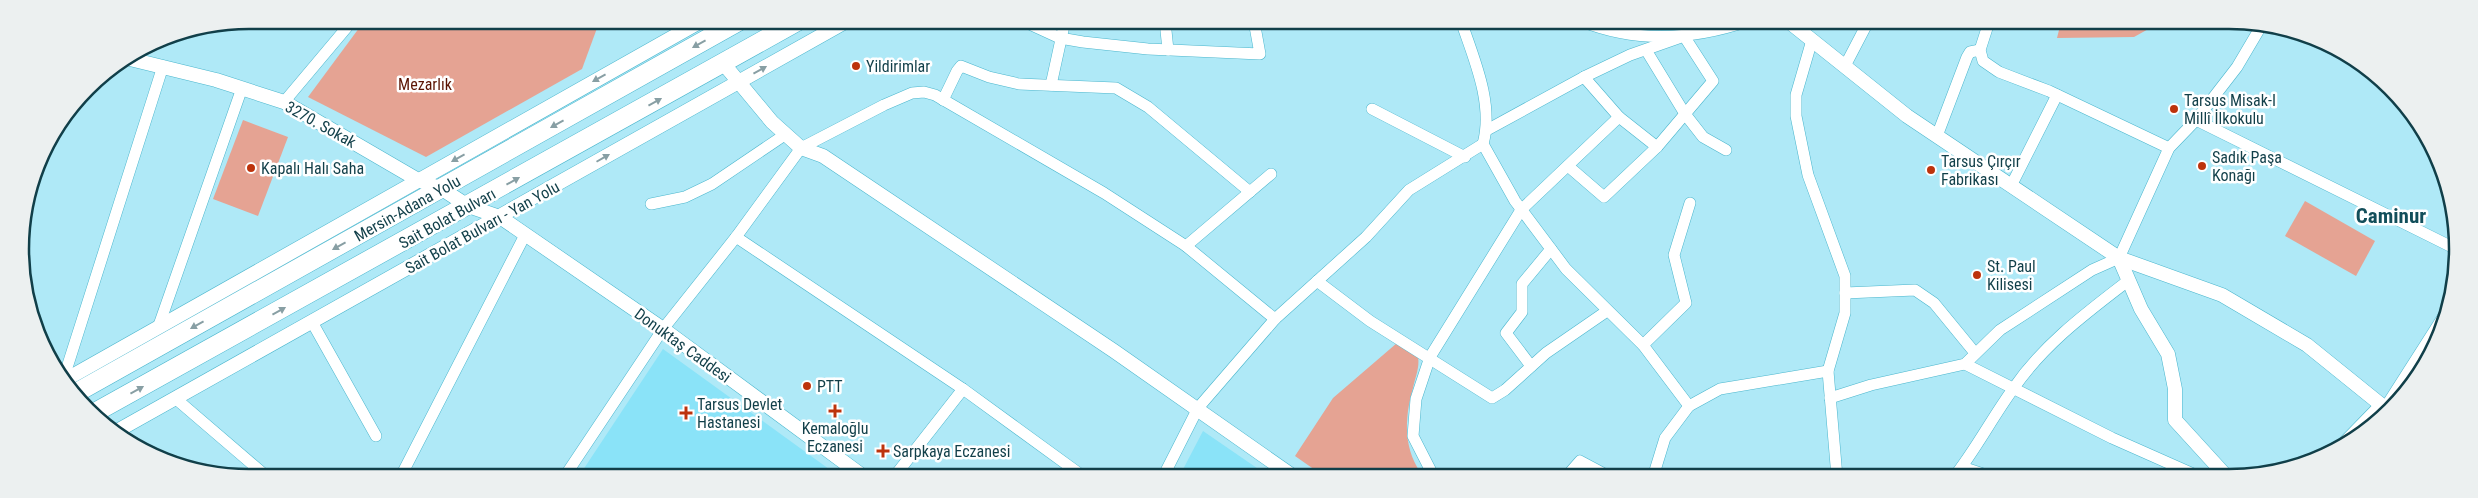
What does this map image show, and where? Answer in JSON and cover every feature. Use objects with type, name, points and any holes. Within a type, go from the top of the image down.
[{"type":"highway","name":"Mersin-Adana Yolu","points":[[80,391],[725,29]]},
{"type":"highway","name":"Sait Bolat Bulvarı","points":[[100,411],[782,29]]},
{"type":"street","points":[[284,102],[345,29]]},
{"type":"street","points":[[69,375],[158,328],[687,29]]},
{"type":"street","name":"Sait Bolat Bulvarı - Yan Yolu","points":[[122,428],[833,29]]},
{"type":"street","points":[[1040,29],[1060,38],[1168,50],[1260,54],[1255,29]]},
{"type":"street","points":[[1050,85],[1063,29]]},
{"type":"street","points":[[1166,29],[1168,50]]},
{"type":"street","points":[[1167,469],[1198,408],[1275,319],[1366,237],[1409,190],[1465,157],[1483,144],[1487,130],[1484,96],[1463,29]]},
{"type":"street","points":[[1600,29],[1642,37],[1684,36],[1726,29]]},
{"type":"street","points":[[1797,29],[1907,116],[2119,258],[2222,295],[2307,345],[2383,407]]},
{"type":"street","points":[[1845,66],[1864,29]]},
{"type":"street","points":[[1987,29],[1980,50],[1983,61],[1999,72],[2057,95],[2169,148]]},
{"type":"street","points":[[1830,398],[1871,385],[1965,364],[2000,330],[2092,270],[2119,258],[2169,148],[2196,120],[2237,67],[2259,31]]},
{"type":"street","points":[[1487,130],[1584,77],[1684,36]]},
{"type":"street","points":[[1568,166],[1604,197],[1657,147],[1713,81],[1684,36]]},
{"type":"street","points":[[1812,40],[1796,94],[1796,116],[1808,175],[1844,276],[1846,313],[1828,371],[1836,469]]},
{"type":"street","points":[[1646,50],[1685,114],[1703,137],[1726,150]]},
{"type":"street","points":[[1937,136],[1967,57],[1970,52],[1980,50]]},
{"type":"street","name":"3270. Sokak","points":[[136,60],[242,88],[284,102],[418,180],[442,188],[468,206],[500,217]]},
{"type":"street","points":[[723,63],[772,122],[802,148],[823,156],[1198,408],[1283,469]]},
{"type":"street","points":[[66,371],[163,66]]},
{"type":"street","points":[[944,100],[961,66],[989,77],[1019,84],[1116,88],[1132,97],[1250,192]]},
{"type":"street","points":[[1584,77],[1619,117],[1657,147]]},
{"type":"street","points":[[158,328],[242,88]]},
{"type":"street","points":[[570,469],[663,329],[736,237],[802,148],[884,105],[912,93],[924,92],[944,100],[1104,193],[1186,246],[1275,319]]},
{"type":"street","points":[[2011,186],[2057,95]]},
{"type":"street","points":[[1372,109],[1465,157]]},
{"type":"street","points":[[1430,469],[1413,436],[1416,399],[1430,357],[1521,210],[1619,117]]},
{"type":"street","points":[[2196,120],[2449,246]]},
{"type":"street","points":[[651,204],[685,197],[712,184],[786,134]]},
{"type":"street","points":[[1483,144],[1521,210],[1551,249],[1608,311],[1643,345],[1688,406]]},
{"type":"street","points":[[1186,246],[1271,174]]},
{"type":"street","points":[[1643,345],[1686,303],[1674,255],[1690,203]]},
{"type":"street","name":"Donuktaş Caddesi","points":[[500,217],[663,329],[854,469]]},
{"type":"street","points":[[405,469],[525,235]]},
{"type":"street","points":[[736,237],[963,388],[1073,469]]},
{"type":"street","points":[[1531,366],[1506,333],[1522,312],[1522,284],[1551,249]]},
{"type":"street","points":[[2119,258],[2141,309],[2168,354],[2175,389],[2175,420],[2219,469]]},
{"type":"street","points":[[1968,469],[1962,467],[1978,445],[2013,388],[2051,343],[2129,280]]},
{"type":"street","points":[[1317,281],[1370,321],[1430,357],[1492,398],[1505,390],[1531,366],[1608,311]]},
{"type":"street","points":[[1845,293],[1915,290],[1934,303],[1975,353]]},
{"type":"street","points":[[312,322],[376,436]]},
{"type":"street","points":[[2391,398],[2431,336]]},
{"type":"street","points":[[1965,364],[2112,438],[2180,469]]},
{"type":"street","points":[[1655,469],[1665,438],[1688,406],[1720,389],[1828,371]]},
{"type":"street","points":[[899,469],[963,388]]},
{"type":"street","points":[[175,398],[258,469]]},
{"type":"street","points":[[1573,469],[1580,462],[1594,469]]},
{"type":"shaded area","name":"Tarsus Devlet Hastanesi","points":[[663,349],[829,469],[584,469]]},
{"type":"shaded area","points":[[1203,431],[1258,469],[1183,469]]},
{"type":"green space","name":"Mezarlık","points":[[358,29],[597,29],[582,69],[426,157],[308,97]]},
{"type":"green space","points":[[2059,29],[2148,29],[2134,37],[2057,38]]},
{"type":"green space","name":"Kapalı Halı Saha","points":[[243,120],[288,137],[258,216],[213,199]]},
{"type":"green space","points":[[2305,201],[2375,241],[2356,276],[2285,236]]},
{"type":"green space","points":[[1397,343],[1418,357],[1418,369],[1408,411],[1407,434],[1412,456],[1418,469],[1314,469],[1295,456],[1333,398]]},
{"type":"place","name":"Yildirimlar","points":[[856,66]]},
{"type":"place","name":"Tarsus Misak-I Millî İlkokulu","points":[[2174,109]]},
{"type":"place","name":"Sadık Paşa Konağı","points":[[2202,166]]},
{"type":"place","name":"Kapalı Halı Saha","points":[[251,168]]},
{"type":"place","name":"Tarsus Çırçır Fabrikası","points":[[1931,170]]},
{"type":"place","name":"St. Paul Kilisesi","points":[[1977,275]]},
{"type":"place","name":"PTT","points":[[807,386]]},
{"type":"place","name":"Kemaloğlu Eczanesi","points":[[835,411]]},
{"type":"place","name":"Tarsus Devlet Hastanesi","points":[[686,413]]},
{"type":"place","name":"Sarpkaya Eczanesi","points":[[883,451]]},
{"type":"district","name":"Caminur","points":[[2391,216]]}]
